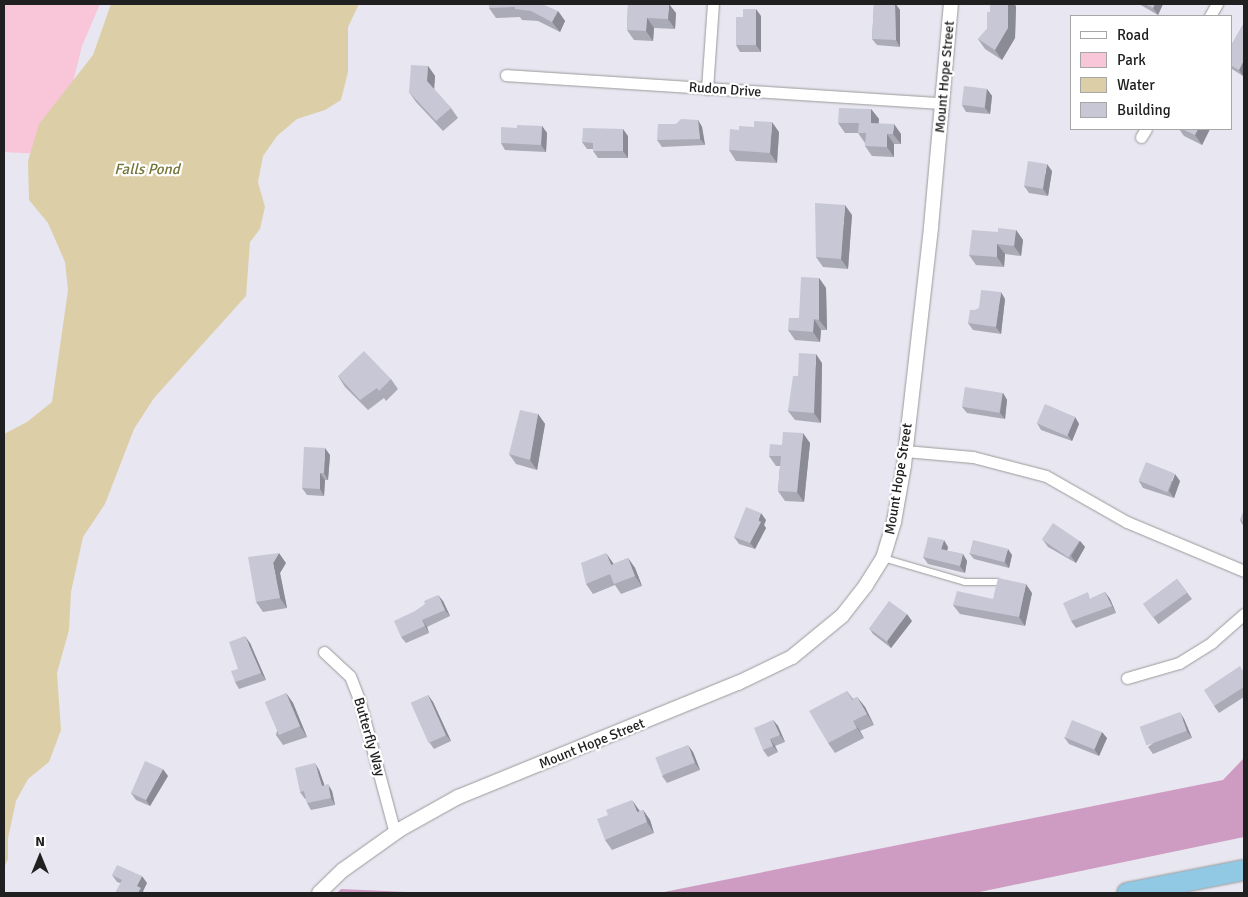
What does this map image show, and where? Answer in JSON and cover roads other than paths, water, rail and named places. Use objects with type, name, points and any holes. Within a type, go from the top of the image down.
[{"type":"highway","points":[[1127,893],[1244,870]]},
{"type":"street","points":[[707,89],[713,4]]},
{"type":"street","name":"Mount Hope Street","points":[[320,893],[343,870],[395,833],[458,797],[738,684],[792,656],[842,616],[883,558],[894,522],[905,451],[943,103],[951,4]]},
{"type":"street","points":[[1211,15],[1217,4]]},
{"type":"street","name":"Rudon Drive","points":[[506,75],[943,103]]},
{"type":"street","points":[[905,451],[973,458],[1046,476],[1127,522],[1244,571]]},
{"type":"street","points":[[1127,678],[1179,663],[1212,642],[1244,614]]},
{"type":"street","name":"Butterfly Way","points":[[324,652],[350,676],[359,699],[395,833]]},
{"type":"lane","points":[[883,558],[965,582],[997,582]]},
{"type":"water","name":"Falls Pond","points":[[111,4],[359,4],[348,27],[348,72],[341,100],[325,110],[297,119],[277,136],[263,156],[258,182],[265,207],[260,229],[250,242],[246,296],[154,398],[134,429],[105,504],[83,537],[71,592],[69,630],[57,673],[61,730],[49,762],[28,779],[16,801],[8,838],[8,859],[4,868],[4,434],[27,422],[52,402],[68,290],[65,262],[48,223],[29,200],[28,161],[39,124],[93,55]]}]
